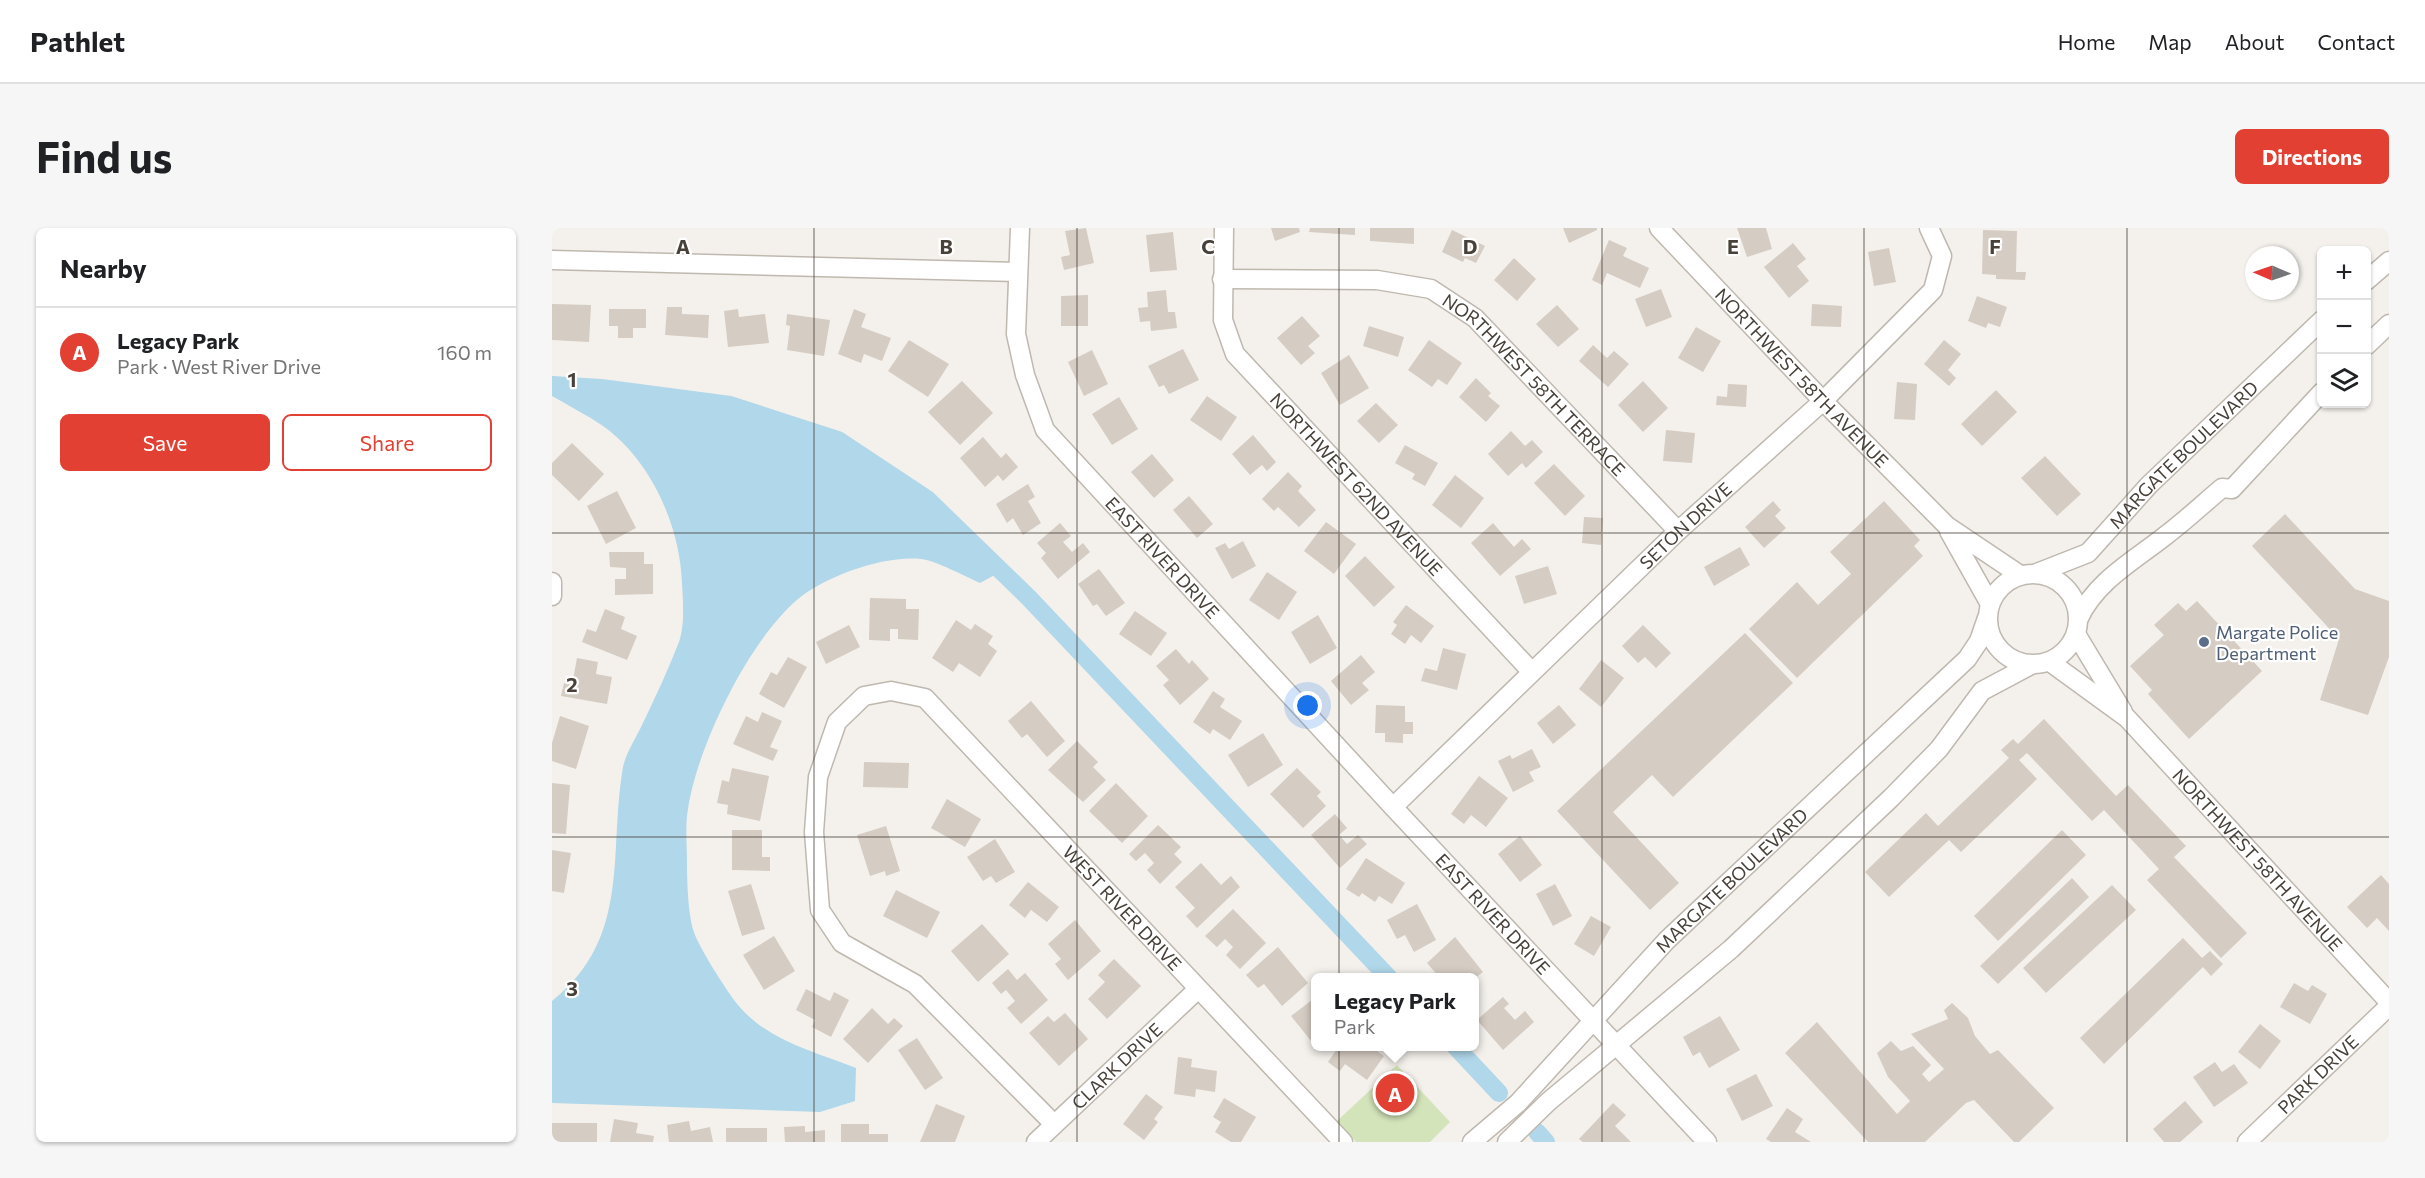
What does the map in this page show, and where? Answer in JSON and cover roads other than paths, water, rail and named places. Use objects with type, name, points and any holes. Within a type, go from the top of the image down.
[{"type":"street","name":"EAST RIVER DRIVE","points":[[1020,228],[1016,334],[1025,375],[1045,429],[1393,807],[1707,1142]]},
{"type":"street","name":"NORTHWEST 62ND AVENUE","points":[[1224,228],[1222,320],[1235,354],[1532,672]]},
{"type":"street","name":"NORTHWEST 58TH AVENUE","points":[[1659,228],[1823,401],[1947,526],[2028,574]]},
{"type":"street","name":"SETON DRIVE","points":[[1393,807],[1678,531],[1823,401],[1933,290],[1942,256],[1929,228]]},
{"type":"street","points":[[552,260],[1017,272]]},
{"type":"street","points":[[2371,277],[2389,261]]},
{"type":"street","name":"NORTHWEST 58TH TERRACE","points":[[1222,279],[1377,280],[1431,289],[1475,318],[1678,531]]},
{"type":"street","points":[[2371,342],[2389,324]]},
{"type":"street","name":"MARGATE BOULEVARD","points":[[2028,574],[2077,559],[2097,546],[2149,485],[2317,325]]},
{"type":"street","points":[[1507,1142],[1548,1102],[1731,949],[1919,771],[1939,749],[1982,691],[2031,665],[2050,662],[2066,650],[2085,605],[2101,586],[2222,488],[2232,489],[2317,397]]},
{"type":"street","name":"NORTHWEST 58TH AVENUE","points":[[1947,526],[1989,611]]},
{"type":"street","points":[[2031,665],[2017,662],[2000,650],[1989,632],[1989,611],[1997,591],[2007,581],[2028,574],[2048,575],[2066,587],[2073,596],[2077,626]]},
{"type":"street","points":[[552,582],[552,596]]},
{"type":"street","name":"MARGATE BOULEVARD","points":[[1472,1142],[1518,1103],[1677,931],[1967,659],[1979,641],[1989,611]]},
{"type":"street","name":"NORTHWEST 58TH AVENUE","points":[[2077,626],[2127,718]]},
{"type":"street","name":"NORTHWEST 58TH AVENUE","points":[[2050,662],[2127,718],[2389,1002]]},
{"type":"street","name":"WEST RIVER DRIVE","points":[[1054,1125],[915,984],[842,943],[820,910],[814,832],[818,777],[837,722],[864,696],[891,691],[925,698],[1197,990],[1343,1142]]},
{"type":"street","name":"CLARK DRIVE","points":[[1036,1142],[1197,990]]},
{"type":"street","name":"PARK DRIVE","points":[[2247,1142],[2389,1006]]},
{"type":"water","points":[[552,385],[601,388],[730,405],[838,440],[927,499],[1002,571],[980,583],[921,559],[890,560],[839,575],[798,599],[761,640],[744,667],[714,726],[693,784],[687,822],[687,880],[691,919],[698,942],[738,1005],[763,1028],[809,1051],[856,1068],[855,1101],[820,1112],[552,1103],[552,1001],[577,976],[595,950],[606,922],[612,893],[623,767],[679,642],[683,613],[680,561],[676,539],[660,496],[649,476],[620,440],[603,426],[552,396]]},
{"type":"waterway","points":[[552,385],[601,388],[730,405],[838,440],[927,499],[1029,598],[1384,973]]},
{"type":"waterway","points":[[1460,1051],[1499,1093]]},
{"type":"waterway","points":[[1537,1132],[1546,1142]]},
{"type":"place","name":"Margate Police Department","points":[[2204,642]]},
{"type":"place","name":"Legacy Park","points":[[1395,1093]]}]
